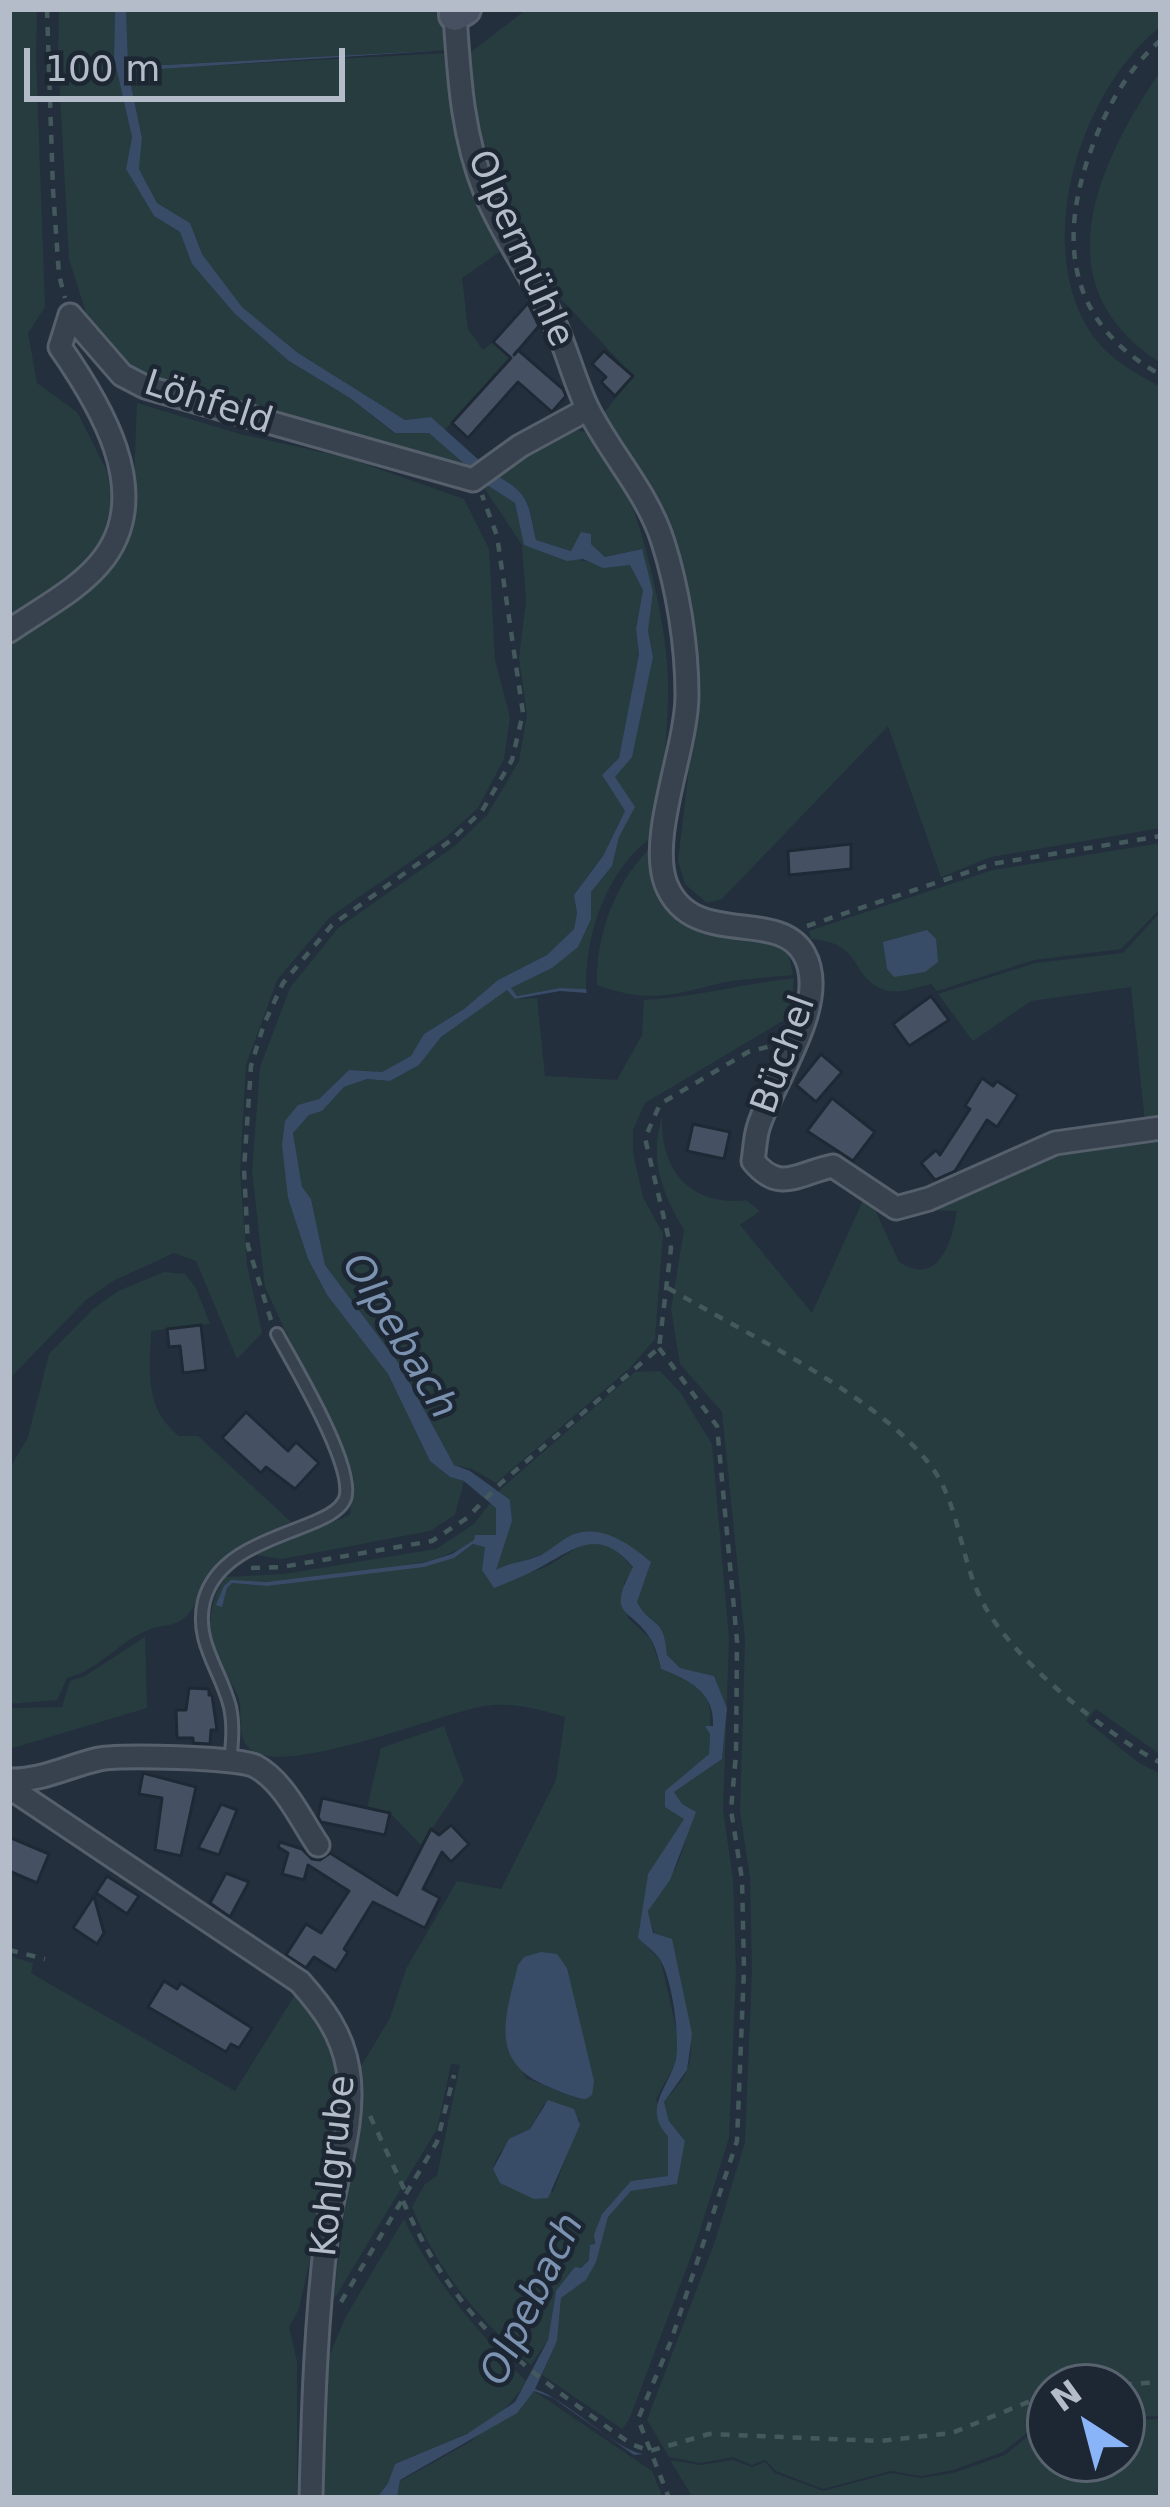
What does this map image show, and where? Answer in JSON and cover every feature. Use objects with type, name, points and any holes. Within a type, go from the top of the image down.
[{"type":"street","name":"Olpermühle","points":[[458,11],[463,112],[473,161],[488,199],[554,322],[588,409]]},
{"type":"street","name":"Löhfeld","points":[[70,315],[122,375],[145,387],[481,474]]},
{"type":"street","name":"Löhfeld","points":[[9,632],[83,580],[117,538],[123,508],[122,476],[106,423],[93,394],[60,346],[70,315]]},
{"type":"street","points":[[481,474],[588,409],[662,539],[680,618],[687,697],[661,853],[667,885],[686,913],[726,927],[784,933]]},
{"type":"street","name":"Büchel","points":[[784,933],[804,952],[812,981],[798,1039],[758,1126],[753,1161],[764,1174],[782,1182],[833,1166],[896,1208],[1055,1143],[1161,1128]]},
{"type":"street","name":"Kohlgrube","points":[[9,1784],[115,1758],[251,1763],[279,1787],[318,1845]]},
{"type":"street","name":"Kohlgrube","points":[[9,1784],[300,1982],[326,2011],[342,2044],[349,2073],[346,2124],[327,2233],[313,2381],[311,2498]]},
{"type":"lane","points":[[230,1762],[230,1704],[205,1649],[203,1603],[221,1570],[252,1546],[329,1516],[346,1496],[344,1474],[312,1397],[277,1334]]},
{"type":"path","points":[[47,9],[59,275],[70,315]]},
{"type":"path","points":[[1161,40],[1104,115],[1076,190],[1071,244],[1081,284],[1097,319],[1129,357],[1161,375]]},
{"type":"path","points":[[277,1334],[248,1246],[244,1169],[250,1066],[264,1024],[283,983],[332,925],[450,841],[482,811],[512,760],[523,712],[497,536],[481,474]]},
{"type":"path","points":[[784,933],[992,864],[1161,836]]},
{"type":"path","points":[[221,1570],[282,1567],[432,1541],[467,1518],[659,1348],[671,1248],[645,1138],[660,1104],[748,1052],[798,1039]]},
{"type":"path","points":[[668,1288],[887,1420],[930,1463],[952,1509],[980,1597],[1009,1643],[1095,1719],[1161,1763]]},
{"type":"path","points":[[659,1348],[717,1426],[736,1641],[731,1810],[742,1879],[744,1969],[737,2141],[671,2341],[638,2420],[669,2498]]},
{"type":"path","points":[[9,1950],[45,1959]]},
{"type":"path","points":[[320,2331],[437,2142],[454,2075]]},
{"type":"path","points":[[366,2103],[424,2251],[483,2330],[527,2371],[631,2444],[650,2451],[710,2434],[880,2441],[952,2433],[1026,2403]]},
{"type":"green space","points":[[9,9],[37,9],[45,307],[28,333],[37,383],[77,412],[108,473],[112,501],[99,549],[73,575],[9,622]]},
{"type":"green space","points":[[59,9],[115,9],[114,58],[132,137],[126,169],[154,216],[180,232],[192,264],[235,314],[289,361],[350,398],[394,433],[429,433],[469,468],[136,374],[87,316],[69,259]]},
{"type":"green space","points":[[126,9],[443,9],[448,50],[127,67]]},
{"type":"green space","points":[[527,9],[1161,9],[1161,26],[1133,53],[1089,126],[1074,167],[1066,210],[1066,253],[1073,293],[1096,340],[1161,387],[1161,828],[991,857],[941,877],[888,726],[722,899],[707,903],[685,884],[678,861],[693,733],[687,657],[641,485],[603,414],[633,376],[550,287],[511,213],[483,145],[467,55]]},
{"type":"green space","points":[[448,53],[504,249],[462,278],[468,329],[483,350],[493,342],[509,358],[445,430],[431,417],[405,420],[298,353],[242,307],[202,254],[190,223],[157,203],[139,169],[142,137],[128,70]]},
{"type":"green space","points":[[1161,70],[1161,363],[1123,332],[1101,298],[1091,261],[1092,222],[1101,183],[1117,144]]},
{"type":"green space","points":[[137,403],[240,434],[348,458],[464,499],[489,549],[495,660],[510,717],[504,759],[478,808],[446,837],[330,917],[277,980],[246,1065],[240,1171],[247,1265],[262,1333],[237,1359],[196,1261],[174,1253],[113,1281],[86,1300],[9,1379],[9,641],[82,591],[133,503]]},
{"type":"green space","points":[[573,430],[595,438],[612,460],[647,553],[666,652],[663,775],[656,834],[612,882],[595,924],[586,989],[560,988],[517,996],[510,988],[552,968],[591,919],[591,892],[612,866],[619,837],[634,808],[614,777],[653,657],[648,631],[653,592],[641,549],[605,557],[591,544],[572,551],[536,540],[527,502],[497,476],[531,451]]},
{"type":"green space","points":[[487,485],[515,503],[525,546],[591,562],[630,564],[643,590],[636,629],[639,654],[619,758],[602,775],[625,811],[603,856],[574,895],[574,929],[547,955],[498,980],[424,1034],[412,1056],[382,1072],[349,1070],[319,1099],[285,1121],[288,1198],[308,1259],[327,1295],[388,1374],[430,1461],[450,1477],[464,1481],[455,1515],[430,1531],[282,1559],[255,1555],[350,1515],[354,1479],[265,1287],[252,1171],[260,1067],[290,988],[338,928],[455,846],[487,815],[519,761],[527,715],[519,658],[526,601],[522,545],[485,489]]},
{"type":"green space","points":[[1161,843],[1161,908],[1121,949],[1034,960],[937,991],[931,984],[894,992],[872,983],[839,946],[811,939],[809,931],[993,870]]},
{"type":"green space","points":[[655,844],[666,893],[764,938],[789,955],[793,975],[736,980],[656,996],[597,985],[600,947],[611,908],[630,873]]},
{"type":"green space","points":[[1161,911],[1161,1121],[1145,1123],[1131,987],[1031,1001],[973,1041],[938,994],[1035,963],[1123,953]]},
{"type":"green space","points":[[794,978],[791,1016],[645,1103],[633,1130],[643,1197],[663,1234],[655,1339],[631,1367],[496,1483],[454,1465],[400,1365],[325,1265],[311,1199],[302,1188],[293,1133],[344,1087],[367,1079],[390,1081],[419,1065],[441,1037],[507,989],[515,999],[537,998],[545,1076],[617,1080],[642,1035],[644,1000]]},
{"type":"green space","points":[[662,1117],[673,1168],[695,1191],[727,1201],[746,1200],[760,1211],[740,1225],[812,1313],[865,1196],[899,1262],[924,1269],[941,1258],[957,1211],[919,1210],[1041,1155],[1161,1141],[1161,1755],[1096,1709],[1086,1721],[1139,1763],[1161,1774],[1161,2416],[1146,2416],[1146,2363],[1026,2363],[1026,2434],[1003,2452],[953,2470],[921,2476],[891,2471],[823,2489],[776,2471],[765,2460],[752,2465],[733,2457],[701,2463],[669,2457],[647,2420],[715,2241],[745,2142],[752,1971],[750,1878],[740,1811],[745,1640],[722,1412],[680,1364],[671,1309],[684,1230],[660,1175]]},
{"type":"green space","points":[[164,1272],[185,1274],[210,1324],[151,1331],[152,1389],[160,1414],[179,1436],[198,1436],[291,1522],[243,1544],[223,1559],[180,1621],[137,1635],[89,1669],[67,1678],[57,1700],[9,1704],[9,1470],[28,1437],[49,1354],[118,1291]]},
{"type":"green space","points":[[660,1371],[680,1392],[712,1444],[729,1639],[727,1707],[714,1676],[680,1668],[667,1655],[660,1627],[636,1602],[651,1562],[576,1533],[545,1553],[495,1571],[512,1521],[510,1500],[498,1493],[502,1488],[635,1372]]},
{"type":"green space","points":[[491,1502],[496,1508],[497,1536],[476,1542],[429,1561],[398,1566],[454,1558],[474,1544],[486,1546],[482,1570],[525,1573],[582,1546],[604,1544],[633,1568],[624,1583],[628,1618],[651,1639],[661,1669],[693,1684],[710,1709],[709,1754],[665,1791],[684,1819],[648,1874],[639,1938],[661,1961],[678,2037],[675,2064],[656,2099],[668,2136],[668,2176],[631,2181],[602,2214],[589,2260],[556,2291],[548,2340],[531,2365],[462,2293],[412,2207],[425,2184],[437,2176],[460,2065],[451,2064],[437,2129],[333,2301],[354,2136],[357,2073],[390,2018],[406,1969],[457,1881],[501,1889],[556,1780],[565,1717],[515,1706],[484,1706],[327,1750],[267,1756],[245,1743],[238,1696],[217,1660],[211,1636],[214,1599],[226,1577],[284,1574],[436,1549],[474,1524]],"holes":[[[316,1579],[267,1586],[232,1583],[246,1581]],[[524,1957],[579,2099],[526,2078],[505,2032]],[[544,2104],[580,2119],[553,2192],[493,2169],[503,2149],[530,2129]]]},
{"type":"green space","points":[[145,1637],[147,1708],[9,1749],[9,1708],[62,1707],[70,1681]]},
{"type":"green space","points":[[726,1715],[723,1810],[733,1879],[736,1971],[729,2138],[696,2243],[622,2429],[542,2375],[557,2341],[561,2298],[586,2280],[608,2217],[631,2191],[677,2184],[685,2141],[669,2121],[664,2102],[687,2070],[690,2034],[648,1911],[675,1869],[686,1838],[683,1807],[674,1792],[722,1759]]},
{"type":"green space","points":[[444,1726],[464,1781],[421,1845],[390,1813],[367,1808],[381,1748]]},
{"type":"green space","points":[[9,1956],[33,1963],[31,1973],[235,2091],[298,1990],[321,2020],[335,2055],[338,2108],[318,2225],[299,2309],[289,2327],[297,2362],[297,2498],[9,2498]]},
{"type":"green space","points":[[404,2219],[458,2305],[526,2381],[486,2423],[395,2464],[377,2498],[324,2498],[327,2361],[346,2316]]},
{"type":"green space","points":[[534,2391],[652,2471],[663,2498],[397,2498],[400,2481],[470,2442]]},
{"type":"green space","points":[[1161,2419],[1161,2498],[693,2498],[670,2460],[701,2465],[733,2460],[752,2467],[765,2462],[775,2473],[823,2491],[891,2473],[921,2478],[953,2473],[1005,2455],[1026,2438],[1026,2483],[1146,2483],[1146,2420]]},
{"type":"water","points":[[115,9],[126,9],[128,67],[448,50],[128,71],[142,138],[139,169],[157,203],[190,223],[202,254],[242,307],[298,353],[405,420],[431,417],[481,462],[469,468],[429,433],[395,433],[350,398],[289,361],[235,314],[192,264],[180,232],[154,216],[126,169],[132,137],[114,58]]},
{"type":"water","points":[[497,476],[522,495],[536,540],[571,551],[581,532],[591,534],[591,544],[605,557],[642,549],[653,592],[648,631],[653,657],[632,757],[615,777],[635,807],[619,837],[612,866],[591,892],[591,919],[578,947],[552,968],[511,988],[517,996],[560,988],[586,989],[587,993],[560,991],[515,999],[507,990],[441,1037],[419,1065],[390,1081],[367,1079],[344,1087],[293,1133],[302,1187],[311,1199],[325,1265],[400,1365],[454,1465],[510,1500],[512,1521],[496,1570],[541,1555],[585,1532],[606,1534],[625,1543],[651,1562],[637,1602],[660,1627],[667,1655],[680,1668],[714,1676],[727,1708],[722,1759],[674,1792],[696,1812],[670,1880],[648,1911],[653,1933],[672,1939],[692,2034],[687,2070],[664,2102],[669,2121],[685,2141],[677,2184],[631,2191],[608,2217],[586,2280],[561,2298],[557,2341],[535,2389],[552,2398],[534,2391],[517,2413],[400,2480],[397,2498],[377,2498],[395,2464],[467,2434],[515,2402],[548,2340],[556,2291],[575,2267],[589,2260],[602,2214],[631,2181],[668,2176],[668,2136],[657,2107],[676,2059],[676,2022],[664,1967],[638,1938],[648,1874],[684,1819],[665,1807],[665,1791],[709,1754],[710,1734],[705,1726],[713,1726],[705,1696],[661,1669],[652,1641],[624,1610],[621,1596],[633,1567],[598,1544],[576,1548],[494,1588],[482,1570],[485,1547],[473,1544],[454,1558],[424,1567],[267,1586],[232,1583],[222,1607],[216,1605],[231,1580],[267,1582],[423,1563],[452,1554],[475,1535],[496,1535],[496,1508],[430,1461],[388,1374],[327,1295],[308,1259],[288,1198],[282,1145],[285,1121],[298,1105],[319,1099],[349,1070],[382,1072],[411,1056],[424,1034],[498,980],[547,955],[574,929],[574,895],[603,856],[625,811],[602,775],[619,758],[639,654],[636,629],[643,590],[630,565],[603,568],[524,545],[515,503],[487,485]]},
{"type":"water","points":[[927,930],[936,939],[938,962],[925,972],[894,977],[887,969],[883,942]]},
{"type":"water","points":[[557,1954],[567,1968],[594,2081],[592,2095],[586,2099],[530,2077],[509,2051],[506,2020],[518,1965],[524,1957]]},
{"type":"water","points":[[548,2100],[574,2109],[580,2125],[548,2198],[534,2199],[500,2183],[493,2169],[509,2139],[530,2129]]},
{"type":"building","points":[[528,303],[539,326],[518,350],[566,396],[552,412],[518,382],[468,438],[452,423],[511,358],[493,342]]},
{"type":"building","points":[[604,351],[633,376],[615,396],[601,382],[606,377],[592,364]]},
{"type":"building","points":[[851,844],[851,869],[789,875],[788,851]]},
{"type":"building","points":[[931,996],[949,1020],[909,1046],[893,1024]]},
{"type":"building","points":[[821,1054],[842,1072],[816,1102],[796,1085]]},
{"type":"building","points":[[982,1078],[993,1086],[997,1081],[1018,1095],[997,1127],[987,1120],[955,1171],[935,1180],[921,1163],[936,1150],[940,1155],[970,1109],[965,1106]]},
{"type":"building","points":[[832,1098],[875,1132],[853,1161],[807,1131]]},
{"type":"building","points":[[693,1124],[730,1132],[724,1159],[687,1151]]},
{"type":"building","points":[[201,1325],[206,1370],[183,1373],[180,1346],[169,1347],[167,1329]]},
{"type":"building","points":[[246,1412],[288,1451],[296,1442],[319,1463],[295,1489],[266,1467],[261,1473],[222,1438]]},
{"type":"building","points":[[189,1688],[209,1689],[212,1695],[217,1730],[211,1730],[210,1744],[177,1738],[176,1710],[186,1710]]},
{"type":"building","points":[[143,1773],[196,1787],[181,1856],[155,1850],[162,1798],[139,1794]]},
{"type":"building","points":[[322,1798],[390,1813],[385,1835],[321,1822]]},
{"type":"building","points":[[221,1804],[237,1810],[219,1855],[198,1848]]},
{"type":"building","points":[[451,1825],[469,1844],[451,1862],[442,1852],[423,1889],[440,1898],[425,1928],[373,1902],[336,1971],[314,1957],[306,1968],[286,1955],[306,1924],[321,1933],[349,1891],[308,1865],[304,1880],[282,1874],[288,1853],[278,1847],[280,1842],[302,1849],[312,1859],[330,1853],[397,1895],[431,1829],[439,1835]]},
{"type":"building","points":[[9,1837],[49,1854],[37,1883],[9,1871]]},
{"type":"building","points":[[226,1873],[249,1882],[230,1917],[210,1903]]},
{"type":"building","points":[[107,1876],[139,1896],[127,1914],[96,1893]]},
{"type":"building","points":[[94,1896],[104,1933],[97,1944],[73,1928]]},
{"type":"building","points":[[164,1981],[177,1989],[181,1983],[252,2028],[239,2048],[231,2044],[226,2052],[148,2007]]},
{"type":"water label","name":"Olpebach","points":[[398,1337]]},
{"type":"water label","name":"Olpebach","points":[[534,2300]]}]
